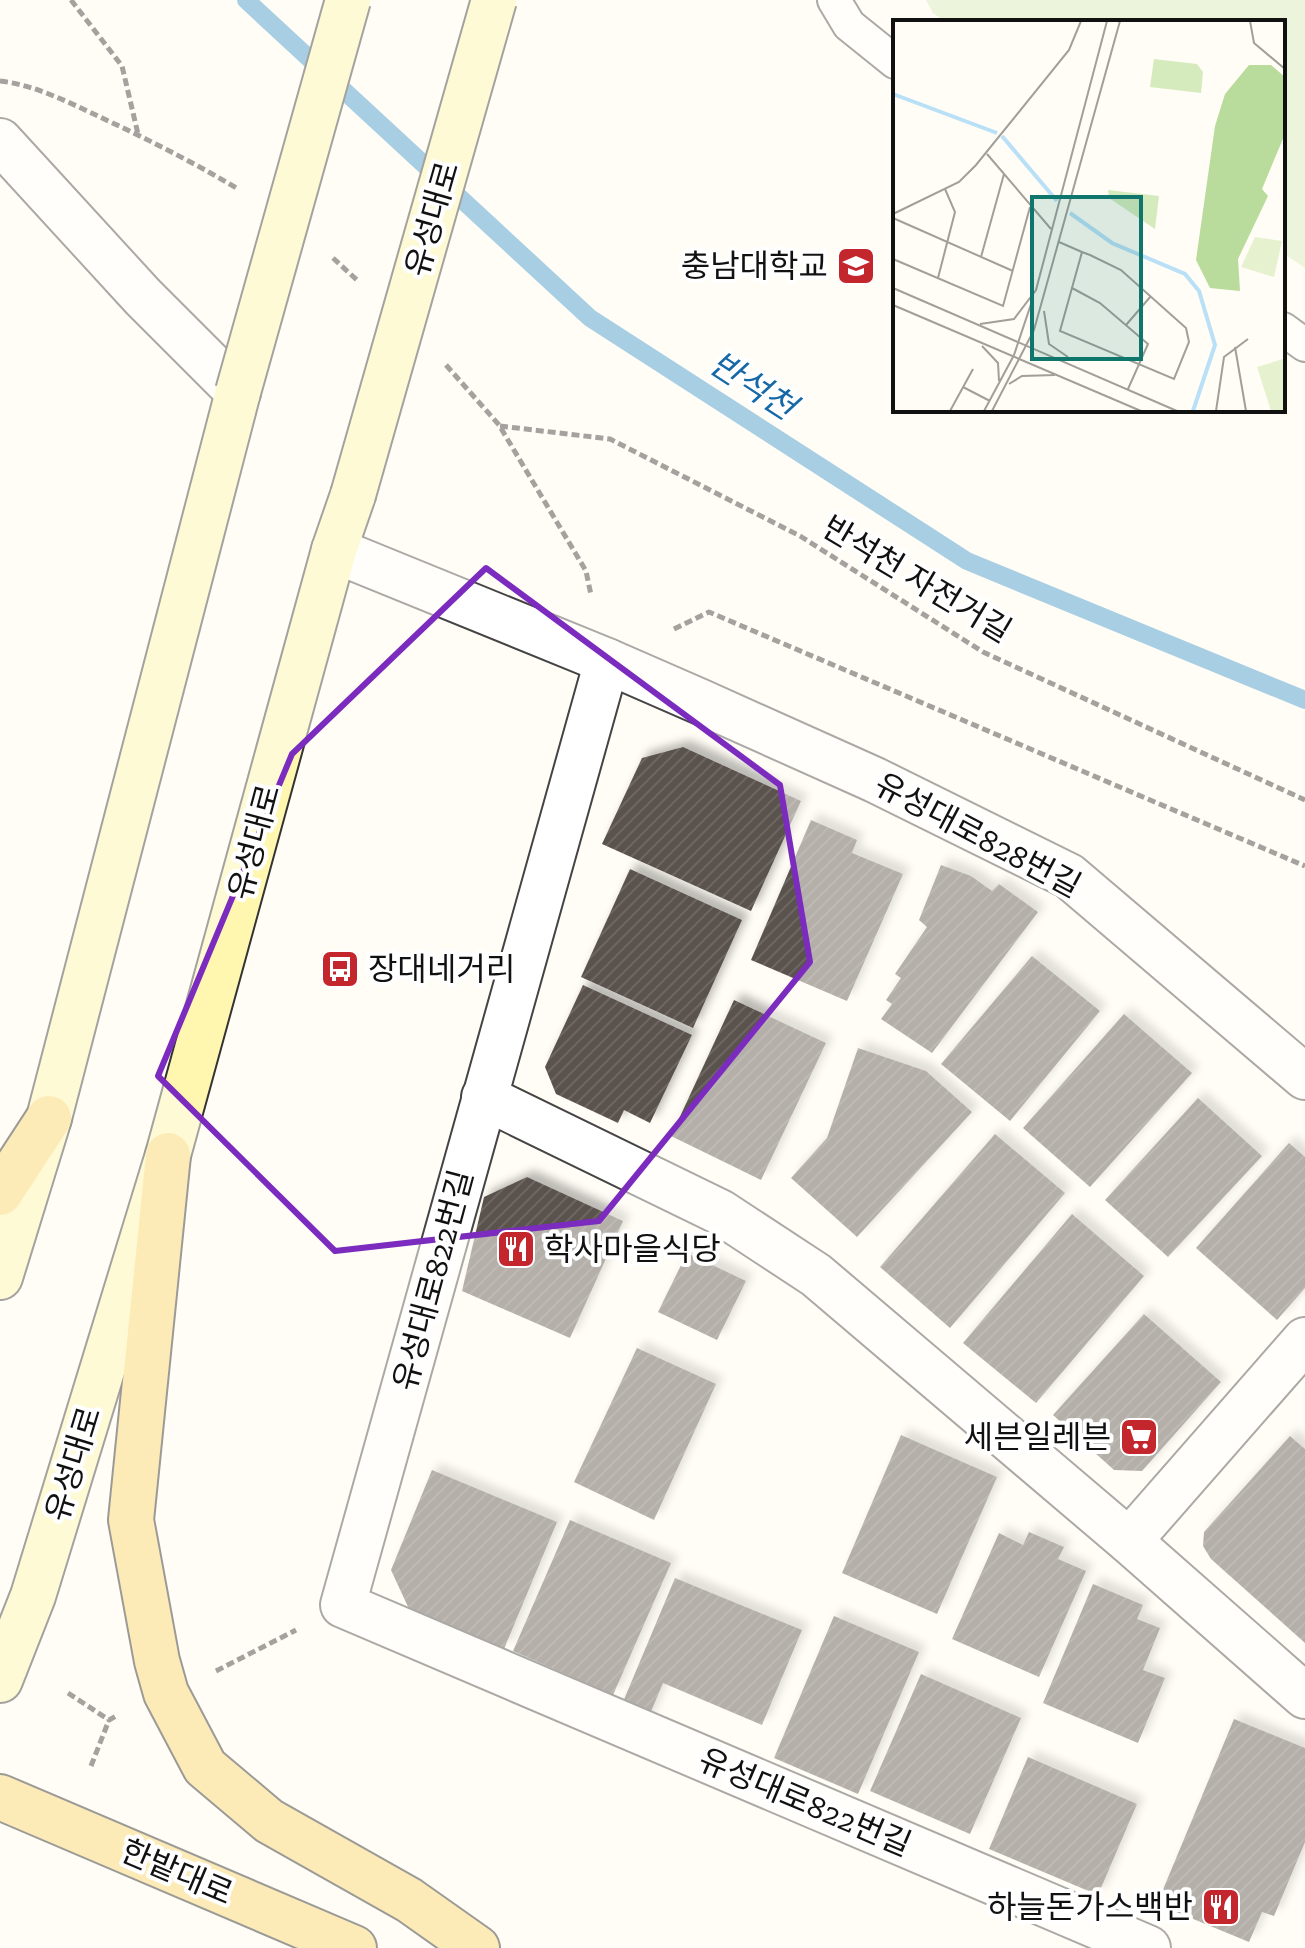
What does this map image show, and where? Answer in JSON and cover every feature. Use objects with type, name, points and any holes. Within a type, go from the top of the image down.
[{"type":"main road","points":[[0,1277],[49,1118],[238,392],[348,0]]},
{"type":"main road","name":"유성대로","points":[[0,1680],[33,1596],[168,1155],[334,550],[353,495],[494,0]]},
{"type":"main road","points":[[0,1193],[49,1118]]},
{"type":"main road","points":[[168,1155],[131,1520],[157,1661],[166,1693],[205,1767],[269,1821],[409,1900],[477,1948]]},
{"type":"main road","name":"한밭대로","points":[[0,1797],[354,1948]]},
{"type":"street","points":[[0,141],[143,297],[238,392]]},
{"type":"street","name":"유성대로828번길","points":[[334,550],[607,661],[875,780],[1069,876],[1305,1077]]},
{"type":"street","name":"유성대로822번길","points":[[607,661],[343,1605],[1148,1948]]},
{"type":"street","points":[[484,1097],[720,1212],[816,1275],[1129,1541],[1305,1696]]},
{"type":"street","points":[[1129,1541],[1305,1340]]},
{"type":"lane","points":[[834,0],[849,25],[893,61]]},
{"type":"lane","points":[[1285,330],[1305,345]]},
{"type":"path","points":[[0,81],[20,84],[67,101],[138,135],[122,66],[71,0]]},
{"type":"path","name":"반석천 자전거길","points":[[607,661],[586,571],[499,425],[610,439],[800,536],[983,652],[1305,800]]},
{"type":"path","points":[[607,661],[709,612],[1305,866]]},
{"type":"path","points":[[216,1671],[343,1605]]},
{"type":"path","points":[[68,1693],[109,1720]]},
{"type":"path","points":[[91,1766],[109,1720],[120,1714]]},
{"type":"highlighted area","points":[[486,568],[780,785],[810,962],[599,1221],[335,1251],[158,1076],[292,754]]},
{"type":"green space","points":[[926,0],[1305,0],[1305,268],[1285,254],[1285,20],[943,20],[933,13]]},
{"type":"building","points":[[683,747],[801,801],[751,911],[602,844],[642,758]]},
{"type":"building","points":[[811,820],[857,840],[852,853],[903,874],[847,1001],[751,960]]},
{"type":"building","points":[[941,865],[971,876],[992,891],[999,884],[1038,912],[932,1053],[881,1019],[892,1004],[886,1000],[901,978],[895,974],[927,927],[919,920]]},
{"type":"building","points":[[630,869],[742,920],[693,1028],[581,977]]},
{"type":"building","points":[[1032,956],[1100,1011],[1010,1121],[941,1064]]},
{"type":"building","points":[[583,985],[692,1035],[650,1123],[624,1110],[618,1123],[556,1094],[545,1067]]},
{"type":"building","points":[[734,1000],[826,1043],[761,1180],[671,1136]]},
{"type":"building","points":[[1124,1014],[1192,1073],[1090,1187],[1023,1128]]},
{"type":"building","points":[[858,1048],[926,1071],[972,1112],[857,1237],[791,1178],[827,1138]]},
{"type":"building","points":[[1198,1098],[1262,1156],[1168,1257],[1105,1200]]},
{"type":"building","points":[[995,1134],[1065,1193],[950,1328],[880,1267]]},
{"type":"building","points":[[1289,1143],[1305,1157],[1305,1288],[1277,1320],[1196,1248]]},
{"type":"building","points":[[527,1177],[623,1221],[570,1338],[462,1291],[484,1197]]},
{"type":"building","points":[[1072,1214],[1144,1276],[1036,1403],[963,1343]]},
{"type":"building","points":[[687,1253],[746,1281],[717,1340],[658,1312]]},
{"type":"building","points":[[1144,1314],[1221,1382],[1142,1471],[1114,1470],[1053,1415]]},
{"type":"building","points":[[637,1348],[716,1384],[654,1520],[574,1482]]},
{"type":"building","points":[[901,1435],[997,1477],[937,1614],[842,1573]]},
{"type":"building","points":[[1290,1436],[1305,1449],[1305,1643],[1211,1559],[1203,1546],[1204,1532]]},
{"type":"building","points":[[432,1470],[557,1522],[504,1649],[409,1609],[391,1570]]},
{"type":"building","points":[[570,1520],[671,1563],[613,1695],[513,1651]]},
{"type":"building","points":[[1029,1532],[1064,1547],[1058,1559],[1086,1571],[1039,1677],[952,1639],[999,1533],[1023,1545]]},
{"type":"building","points":[[675,1578],[802,1630],[762,1725],[663,1683],[647,1721],[620,1709]]},
{"type":"building","points":[[1093,1584],[1143,1605],[1137,1619],[1160,1628],[1143,1670],[1165,1678],[1138,1743],[1043,1703]]},
{"type":"building","points":[[834,1616],[919,1652],[858,1794],[774,1758]]},
{"type":"building","points":[[921,1674],[1021,1718],[970,1834],[870,1791]]},
{"type":"building","points":[[1234,1719],[1305,1748],[1305,1842],[1274,1916],[1262,1912],[1249,1942],[1157,1904]]},
{"type":"building","points":[[1028,1757],[1137,1804],[1098,1895],[989,1849]]},
{"type":"waterway","name":"반석천","points":[[246,0],[590,318],[967,561],[1305,700]]},
{"type":"place","name":"충남대학교","points":[[856,266]]},
{"type":"place","name":"장대네거리","points":[[340,969]]},
{"type":"place","name":"학사마을식당","points":[[516,1249]]},
{"type":"place","name":"세븐일레븐","points":[[1139,1437]]},
{"type":"place","name":"하늘돈가스백반","points":[[1221,1907]]}]
